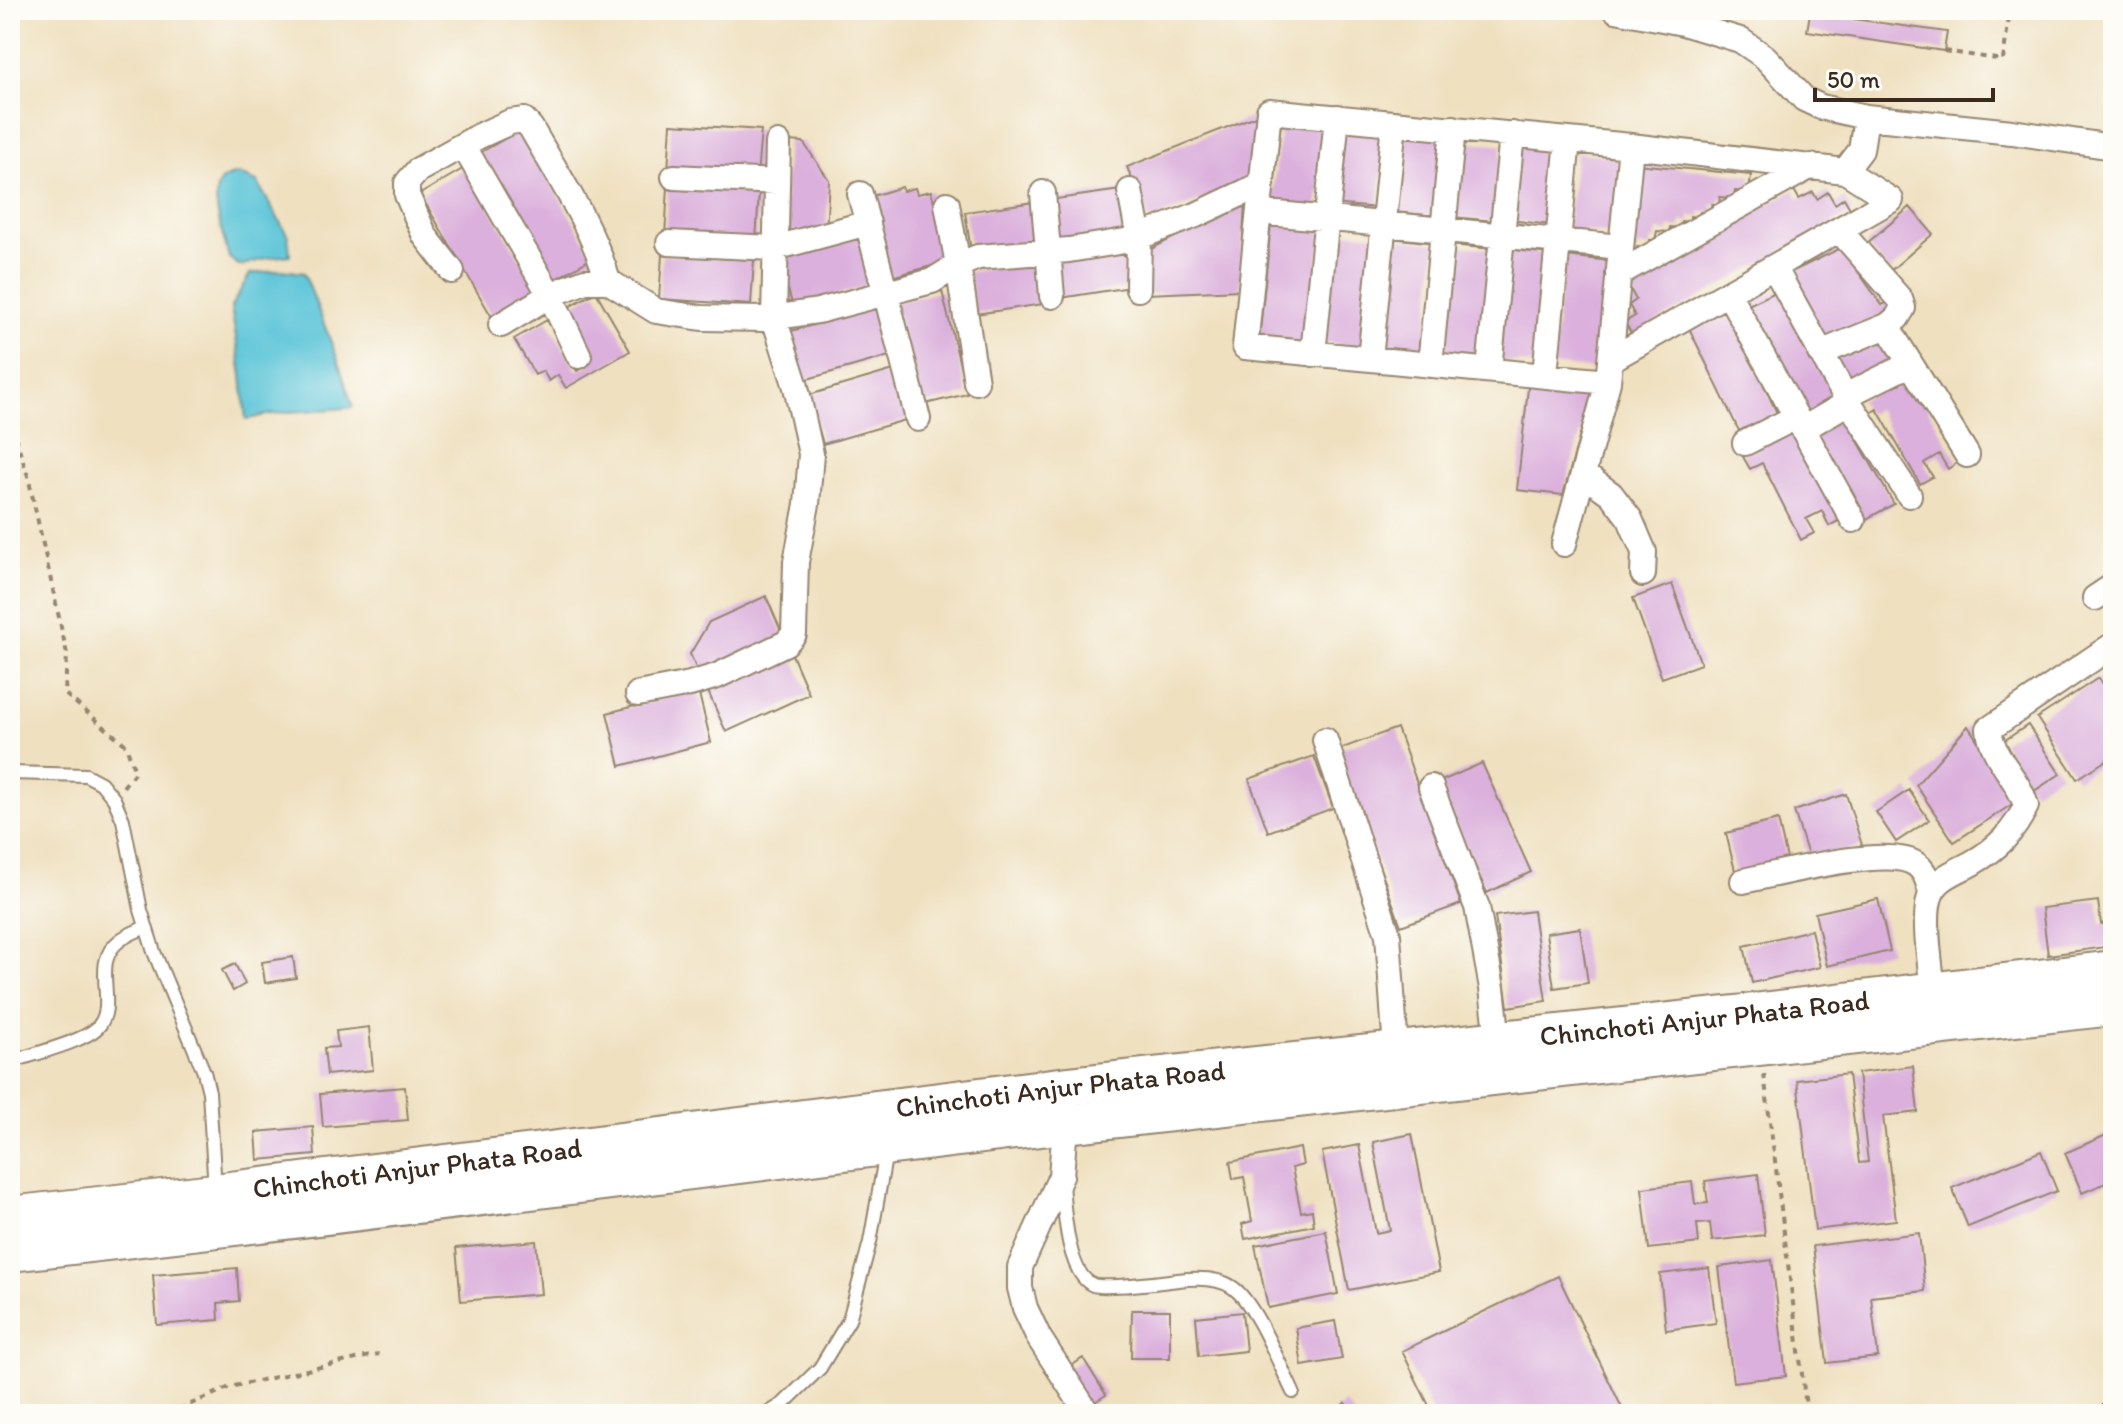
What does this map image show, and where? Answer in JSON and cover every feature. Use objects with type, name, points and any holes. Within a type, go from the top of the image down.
[{"type":"main road","name":"Chinchoti Anjur Phata Road","points":[[10,1252],[235,1227],[888,1128],[1068,1086],[1746,1014],[2113,970]]},
{"type":"main road","name":"Chinchoti Anjur Phata Road","points":[[10,1216],[215,1193],[888,1128],[1065,1124],[2113,1006]]},
{"type":"street","points":[[1616,10],[1683,23],[1740,40],[1765,57],[1804,99],[1821,107],[1866,117],[2012,132],[2113,147]]},
{"type":"street","points":[[1269,111],[1631,146],[1845,171],[1891,200],[1728,293],[1609,371],[1545,374],[1245,347],[1269,111]]},
{"type":"street","points":[[1313,354],[1337,117]]},
{"type":"street","points":[[1845,171],[1861,150],[1866,117]]},
{"type":"street","points":[[452,271],[425,236],[407,195],[407,183],[418,170],[463,145],[510,122],[524,120],[569,194],[600,254],[608,281]]},
{"type":"street","points":[[1370,359],[1394,123]]},
{"type":"street","points":[[1430,365],[1453,128]]},
{"type":"street","points":[[1489,370],[1512,134]]},
{"type":"street","points":[[1545,374],[1568,140]]},
{"type":"street","points":[[638,694],[717,676],[786,643],[794,634],[796,562],[807,504],[811,454],[796,387],[774,318],[778,143]]},
{"type":"street","points":[[463,145],[550,295],[579,356]]},
{"type":"street","points":[[1564,544],[1609,371],[1631,146]]},
{"type":"street","points":[[1618,274],[1811,166]]},
{"type":"street","points":[[674,177],[777,182]]},
{"type":"street","points":[[501,325],[550,295],[585,281],[608,281],[656,311],[702,318],[774,318],[818,311],[932,281],[978,257],[1069,250],[1139,238],[1262,184]]},
{"type":"street","points":[[1130,191],[1139,238],[1138,289]]},
{"type":"street","points":[[1043,193],[1052,296]]},
{"type":"street","points":[[860,194],[918,419]]},
{"type":"street","points":[[947,204],[976,382]]},
{"type":"street","points":[[1259,212],[1621,247]]},
{"type":"street","points":[[669,243],[775,248],[868,223]]},
{"type":"street","points":[[1820,353],[1887,326],[1903,308],[1900,299],[1839,230]]},
{"type":"street","points":[[1774,267],[1847,399],[1909,495]]},
{"type":"street","points":[[1728,293],[1853,520]]},
{"type":"street","points":[[1887,326],[1967,455]]},
{"type":"street","points":[[1745,443],[1799,423],[1910,364]]},
{"type":"street","points":[[1583,474],[1611,494],[1630,519],[1644,552],[1643,574]]},
{"type":"street","points":[[1931,892],[1942,880],[2001,843],[2017,824],[2026,806],[1997,753],[1989,729],[2113,645]]},
{"type":"street","points":[[1325,740],[1388,935],[1396,1051]]},
{"type":"street","points":[[1431,787],[1477,907],[1498,1040]]},
{"type":"street","points":[[1743,881],[1864,858],[1907,859],[1919,866],[1927,877],[1931,892],[1928,936],[1933,991]]},
{"type":"street","points":[[1068,1086],[1061,1176],[1020,1267],[1020,1288],[1025,1308],[1039,1338],[1088,1414]]},
{"type":"lane","points":[[10,773],[86,775],[101,783],[114,799],[123,820],[154,952],[204,1072],[209,1092],[215,1193]]},
{"type":"lane","points":[[10,1062],[83,1037],[96,1029],[103,1020],[106,1004],[104,967],[109,951],[119,941],[146,927]]},
{"type":"lane","points":[[767,1414],[784,1409],[820,1368],[849,1320],[870,1242],[888,1128]]},
{"type":"lane","points":[[1061,1176],[1064,1214],[1073,1260],[1082,1276],[1094,1285],[1194,1279],[1223,1282],[1235,1289],[1255,1315],[1293,1392]]},
{"type":"path","points":[[1944,51],[2003,60],[2010,10]]},
{"type":"path","points":[[10,427],[28,476],[67,654],[65,694],[126,745],[135,772],[114,799]]},
{"type":"path","points":[[1760,1044],[1807,1414]]},
{"type":"path","points":[[168,1414],[230,1387],[379,1354]]},
{"type":"water","points":[[238,174],[257,182],[288,236],[290,255],[240,266],[229,258],[216,197],[220,182]]},
{"type":"water","points":[[282,270],[304,273],[353,407],[286,412],[246,420],[231,307],[250,274]]},
{"type":"building","points":[[1810,13],[1947,32],[1944,51],[1807,31]]},
{"type":"building","points":[[1265,112],[1255,178],[1149,221],[1127,167]]},
{"type":"building","points":[[1281,122],[1326,126],[1317,209],[1272,204]]},
{"type":"building","points":[[671,124],[761,130],[757,176],[668,171]]},
{"type":"building","points":[[1340,127],[1386,132],[1378,208],[1332,204]]},
{"type":"building","points":[[520,130],[594,257],[552,281],[478,154]]},
{"type":"building","points":[[1401,133],[1446,137],[1437,216],[1393,212]]},
{"type":"building","points":[[788,141],[803,142],[829,180],[826,233],[782,230]]},
{"type":"building","points":[[1459,141],[1502,145],[1494,221],[1452,217]]},
{"type":"building","points":[[1517,145],[1559,150],[1551,225],[1509,220]]},
{"type":"building","points":[[1576,152],[1620,157],[1612,234],[1568,229]]},
{"type":"building","points":[[1636,164],[1751,175],[1749,192],[1735,191],[1734,198],[1720,197],[1719,204],[1712,204],[1712,212],[1700,212],[1700,217],[1690,216],[1690,222],[1681,221],[1680,228],[1670,227],[1669,232],[1657,231],[1655,240],[1650,240],[1650,247],[1637,246],[1636,253],[1627,252]]},
{"type":"building","points":[[466,167],[539,292],[493,319],[420,194]]},
{"type":"building","points":[[668,187],[759,192],[756,241],[665,236]]},
{"type":"building","points":[[902,187],[903,191],[915,188],[917,194],[931,191],[950,261],[891,277],[869,197]]},
{"type":"building","points":[[1121,190],[1127,233],[1055,244],[1049,200]]},
{"type":"building","points":[[1794,190],[1799,199],[1813,192],[1817,199],[1828,192],[1835,204],[1844,198],[1852,212],[1632,335],[1625,322],[1635,316],[1629,305],[1636,300],[1627,283]]},
{"type":"building","points":[[1245,201],[1240,290],[1147,294],[1145,252]]},
{"type":"building","points":[[1034,202],[1039,241],[971,251],[965,212]]},
{"type":"building","points":[[1910,207],[1933,234],[1889,272],[1866,244]]},
{"type":"building","points":[[1271,224],[1322,229],[1309,346],[1259,341]]},
{"type":"building","points":[[864,230],[879,283],[793,307],[778,254]]},
{"type":"building","points":[[1335,231],[1378,235],[1366,347],[1323,342]]},
{"type":"building","points":[[1391,238],[1436,243],[1425,352],[1380,348]]},
{"type":"building","points":[[1450,245],[1494,249],[1483,358],[1438,354]]},
{"type":"building","points":[[1841,248],[1882,305],[1890,301],[1893,309],[1824,343],[1781,277]]},
{"type":"building","points":[[1506,249],[1551,254],[1539,365],[1494,360]]},
{"type":"building","points":[[1125,250],[1131,287],[1060,298],[1054,261]]},
{"type":"building","points":[[662,255],[754,260],[751,305],[659,299]]},
{"type":"building","points":[[1564,256],[1611,261],[1599,370],[1552,365]]},
{"type":"building","points":[[1038,261],[1044,304],[975,314],[969,272]]},
{"type":"building","points":[[1782,289],[1837,403],[1801,420],[1746,306]]},
{"type":"building","points":[[942,291],[967,394],[921,405],[895,303]]},
{"type":"building","points":[[596,292],[630,351],[566,388],[558,375],[549,381],[543,371],[535,375],[514,339],[547,320],[577,371],[591,363],[561,311]]},
{"type":"building","points":[[880,307],[893,355],[804,380],[791,331]]},
{"type":"building","points":[[1727,308],[1777,413],[1739,431],[1688,326]]},
{"type":"building","points":[[1884,340],[1895,362],[1842,388],[1828,358],[1858,343],[1862,350]]},
{"type":"building","points":[[897,369],[912,418],[823,444],[809,395]]},
{"type":"building","points":[[1908,374],[1958,462],[1948,469],[1939,454],[1924,463],[1933,477],[1920,484],[1877,409],[1869,414],[1860,401]]},
{"type":"building","points":[[1529,379],[1594,385],[1563,495],[1517,490]]},
{"type":"building","points":[[1843,415],[1894,504],[1861,522],[1811,433]]},
{"type":"building","points":[[1794,429],[1840,520],[1829,526],[1822,511],[1806,519],[1814,533],[1801,540],[1762,463],[1750,469],[1742,455]]},
{"type":"building","points":[[1672,584],[1701,664],[1662,678],[1633,598]]},
{"type":"building","points":[[766,596],[784,638],[699,675],[690,654],[709,622]]},
{"type":"building","points":[[790,650],[809,694],[726,732],[706,687]]},
{"type":"building","points":[[2098,678],[2113,700],[2113,756],[2077,779],[2037,718]]},
{"type":"building","points":[[698,690],[711,742],[620,766],[607,713]]},
{"type":"building","points":[[2028,725],[2060,774],[2034,791],[2002,742]]},
{"type":"building","points":[[1968,726],[2017,801],[1954,842],[1916,785]]},
{"type":"building","points":[[1397,728],[1461,904],[1401,926],[1337,750]]},
{"type":"building","points":[[1314,756],[1333,808],[1268,832],[1249,779]]},
{"type":"building","points":[[1482,763],[1531,872],[1487,893],[1437,783]]},
{"type":"building","points":[[1909,790],[1929,820],[1896,842],[1876,812]]},
{"type":"building","points":[[1846,794],[1862,845],[1810,862],[1794,811]]},
{"type":"building","points":[[1778,820],[1788,863],[1736,875],[1726,833]]},
{"type":"building","points":[[1878,899],[1890,951],[1827,966],[1815,913]]},
{"type":"building","points":[[2098,901],[2101,924],[2113,922],[2113,946],[2048,955],[2042,908]]},
{"type":"building","points":[[1533,911],[1546,1001],[1508,1007],[1495,916]]},
{"type":"building","points":[[1580,928],[1588,983],[1554,988],[1546,933]]},
{"type":"building","points":[[1811,930],[1820,967],[1752,983],[1744,946]]},
{"type":"building","points":[[293,957],[296,978],[265,983],[262,962]]},
{"type":"building","points":[[235,964],[245,984],[233,991],[222,970]]},
{"type":"building","points":[[369,1027],[373,1070],[327,1075],[324,1048],[338,1047],[336,1031]]},
{"type":"building","points":[[1913,1066],[1918,1112],[1883,1116],[1896,1220],[1815,1230],[1797,1080],[1848,1074],[1859,1163],[1868,1162],[1858,1073]]},
{"type":"building","points":[[405,1087],[408,1120],[323,1127],[320,1094]]},
{"type":"building","points":[[313,1127],[315,1155],[258,1160],[256,1132]]},
{"type":"building","points":[[2113,1132],[2113,1180],[2082,1193],[2065,1153]]},
{"type":"building","points":[[1412,1134],[1439,1272],[1349,1290],[1322,1152],[1359,1145],[1376,1233],[1390,1230],[1373,1142]]},
{"type":"building","points":[[1300,1148],[1303,1165],[1292,1168],[1301,1212],[1312,1210],[1314,1225],[1245,1239],[1242,1224],[1252,1221],[1244,1177],[1233,1179],[1230,1162]]},
{"type":"building","points":[[2041,1151],[2057,1191],[1968,1227],[1952,1188]]},
{"type":"building","points":[[1758,1174],[1765,1235],[1712,1241],[1710,1223],[1697,1224],[1699,1243],[1649,1249],[1642,1188],[1692,1182],[1695,1204],[1708,1203],[1705,1181]]},
{"type":"building","points":[[1326,1231],[1338,1294],[1268,1308],[1255,1245]]},
{"type":"building","points":[[1919,1233],[1925,1291],[1871,1297],[1878,1357],[1827,1363],[1813,1246]]},
{"type":"building","points":[[536,1241],[541,1294],[461,1301],[456,1248]]},
{"type":"building","points":[[1772,1260],[1786,1376],[1733,1382],[1719,1267]]},
{"type":"building","points":[[237,1268],[239,1301],[218,1303],[219,1320],[157,1325],[153,1275]]},
{"type":"building","points":[[1709,1268],[1716,1323],[1666,1330],[1660,1274]]},
{"type":"building","points":[[1558,1276],[1625,1414],[1433,1414],[1402,1351]]},
{"type":"building","points":[[1132,1310],[1170,1310],[1170,1358],[1131,1358]]},
{"type":"building","points":[[1242,1312],[1246,1351],[1199,1356],[1196,1317]]},
{"type":"building","points":[[1335,1321],[1342,1359],[1302,1366],[1296,1328]]},
{"type":"building","points":[[1083,1358],[1106,1395],[1086,1407],[1064,1371]]},
{"type":"building","points":[[1345,1403],[1355,1414],[1332,1414]]}]
